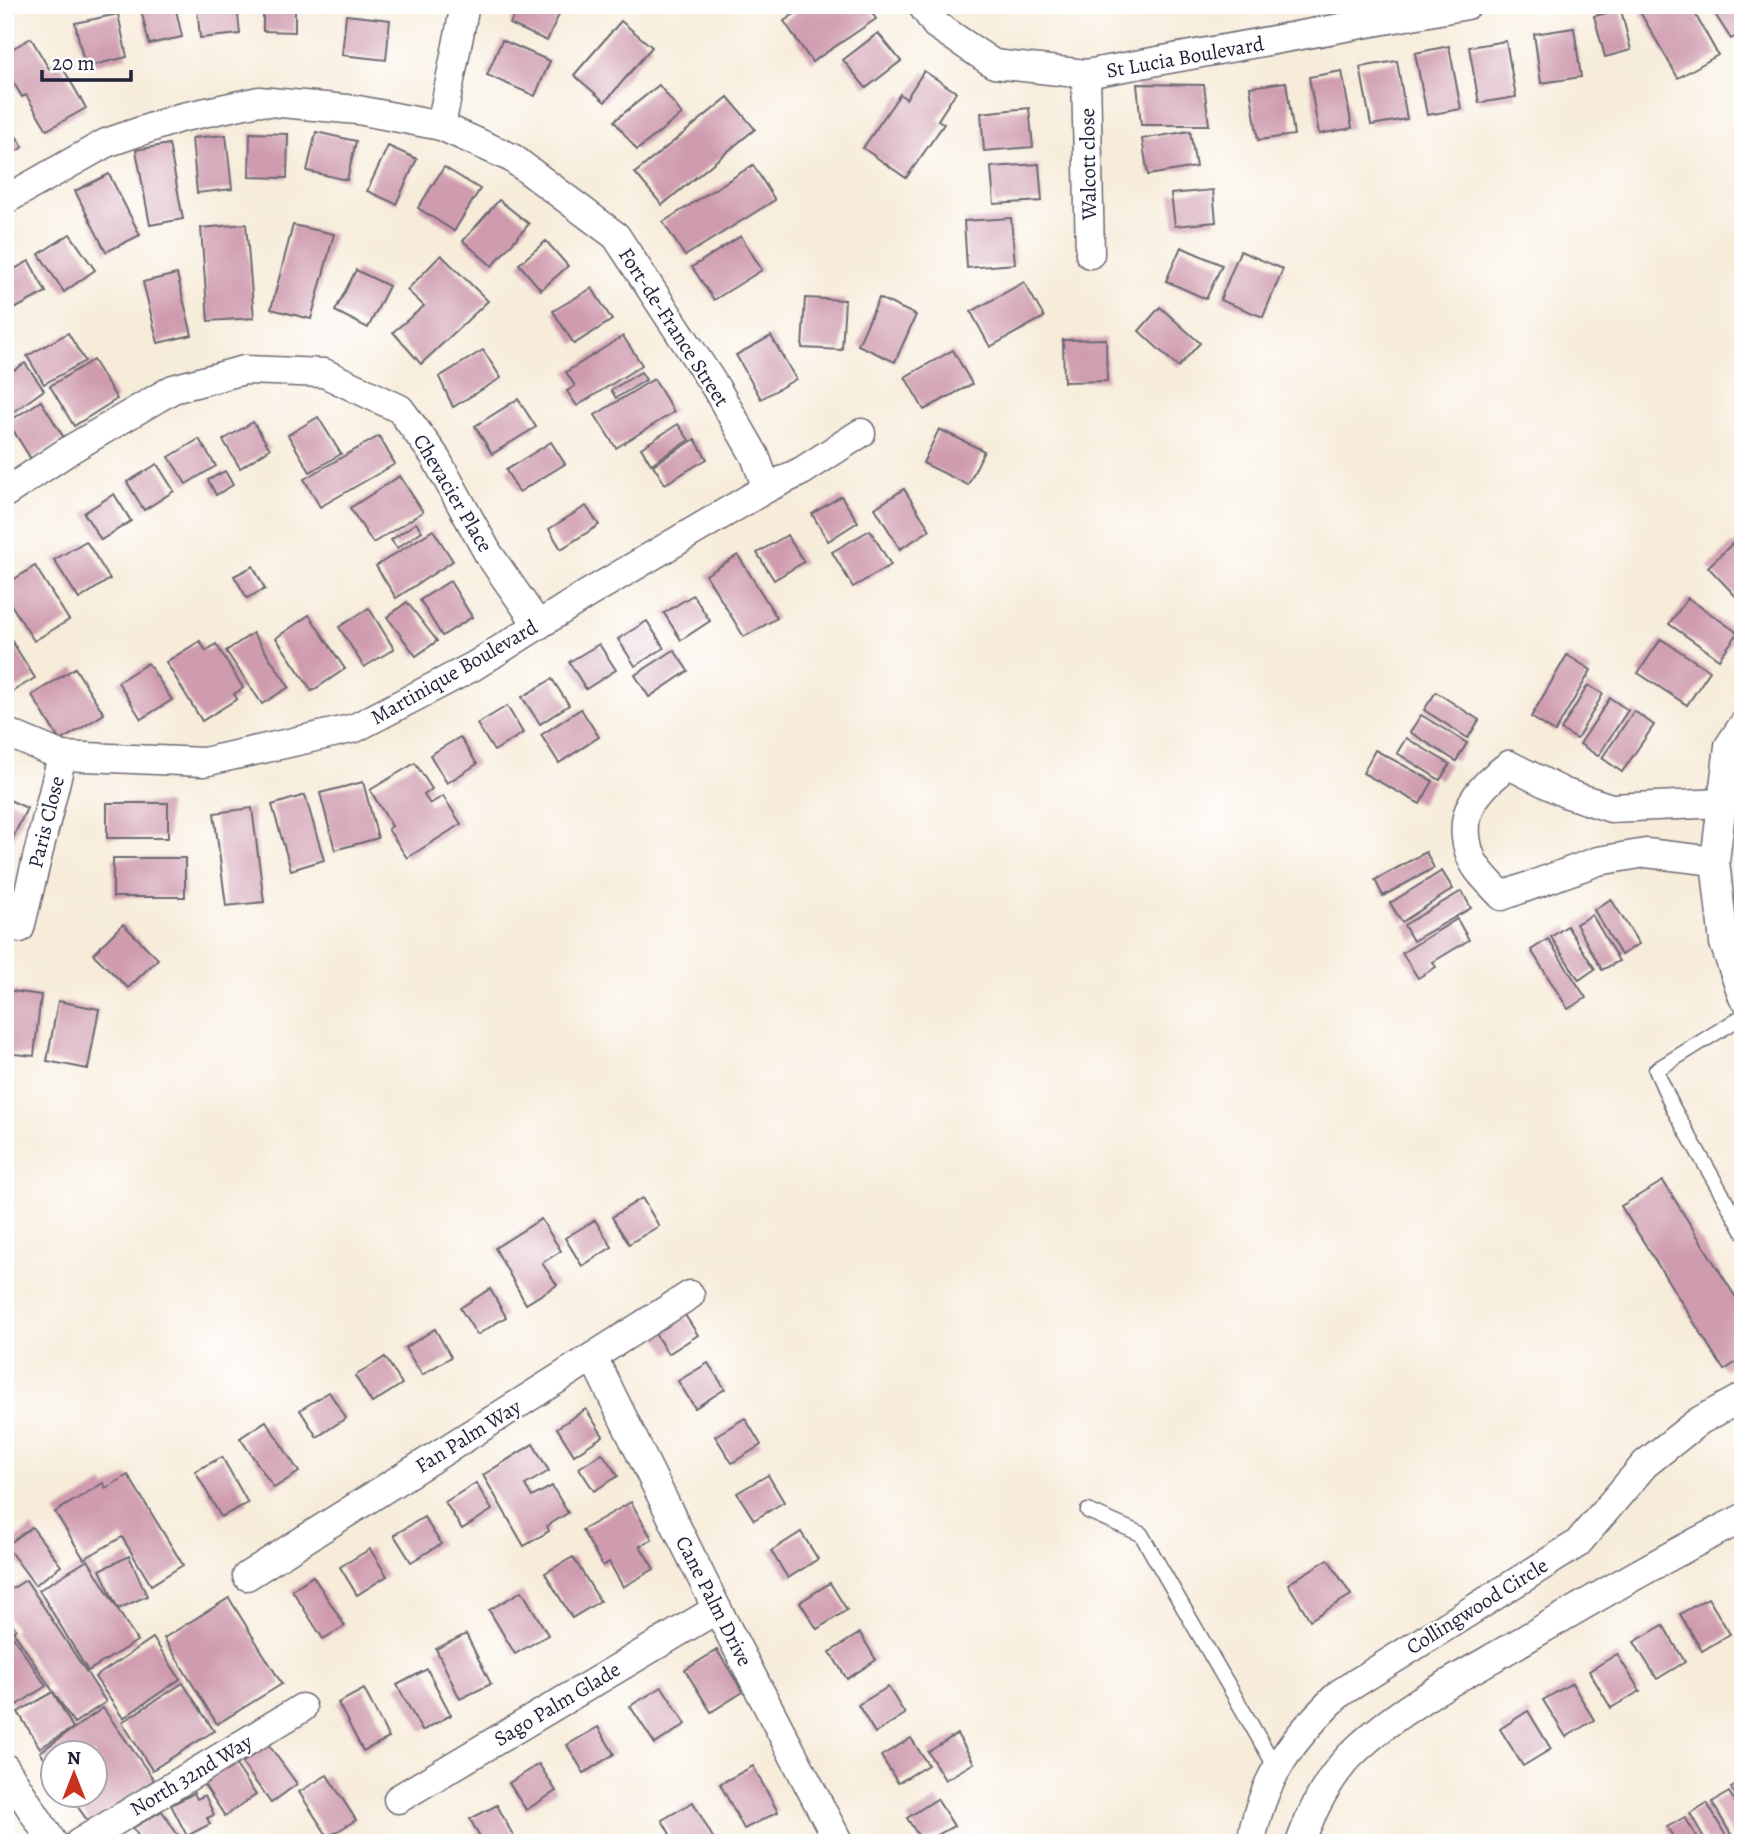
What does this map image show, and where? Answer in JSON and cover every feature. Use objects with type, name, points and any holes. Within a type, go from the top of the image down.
[{"type":"street","points":[[441,126],[465,5]]},
{"type":"street","name":"St Lucia Boulevard","points":[[922,5],[936,25],[994,64],[1086,74],[1467,5]]},
{"type":"street","name":"Walcott close","points":[[1086,74],[1090,254]]},
{"type":"street","name":"Fort-de-France Street","points":[[5,200],[106,143],[179,118],[259,101],[358,110],[441,126],[512,158],[616,236],[716,388],[755,456],[767,488]]},
{"type":"street","name":"Chevacier Place","points":[[5,493],[71,449],[173,389],[244,370],[324,373],[400,409],[435,455],[488,553],[538,625]]},
{"type":"street","name":"Martinique Boulevard","points":[[5,732],[62,756],[204,762],[355,728],[474,666],[767,488],[802,471],[861,433]]},
{"type":"street","points":[[1743,725],[1729,747],[1715,861],[1724,943],[1743,997]]},
{"type":"street","name":"Paris Close","points":[[20,928],[62,756]]},
{"type":"street","points":[[1715,861],[1647,853],[1622,857],[1598,861],[1502,896],[1471,859],[1464,821],[1484,783],[1509,765],[1565,793],[1611,808],[1723,803]]},
{"type":"street","points":[[1715,861],[1743,928]]},
{"type":"street","name":"Fan Palm Way","points":[[247,1576],[690,1295]]},
{"type":"street","name":"Cane Palm Drive","points":[[593,1357],[717,1609],[839,1843]]},
{"type":"street","name":"Collingwood Circle","points":[[1251,1843],[1255,1821],[1275,1766],[1308,1724],[1340,1693],[1577,1544],[1645,1464],[1699,1422],[1743,1397]]},
{"type":"street","points":[[1300,1843],[1310,1815],[1334,1774],[1357,1748],[1394,1720],[1628,1579],[1743,1518]]},
{"type":"street","name":"Sago Palm Glade","points":[[398,1799],[717,1609]]},
{"type":"street","name":"North 32nd Way","points":[[79,1843],[302,1708]]},
{"type":"street","points":[[5,1768],[53,1843]]},
{"type":"lane","points":[[1743,1016],[1656,1070],[1672,1108],[1743,1231]]},
{"type":"lane","points":[[1088,1511],[1141,1534],[1275,1766]]},
{"type":"building","points":[[140,5],[175,5],[182,37],[149,44]]},
{"type":"building","points":[[197,5],[237,5],[240,34],[200,38]]},
{"type":"building","points":[[263,5],[295,5],[295,32],[263,31]]},
{"type":"building","points":[[519,5],[551,5],[561,10],[547,41],[510,24]]},
{"type":"building","points":[[808,5],[867,5],[876,19],[812,62],[784,21]]},
{"type":"building","points":[[1652,5],[1690,5],[1718,55],[1678,78],[1640,12]]},
{"type":"building","points":[[1709,5],[1743,5],[1743,32],[1731,39]]},
{"type":"building","points":[[1621,10],[1631,50],[1605,57],[1594,16]]},
{"type":"building","points":[[118,14],[127,57],[85,67],[75,23]]},
{"type":"building","points":[[346,15],[390,20],[386,60],[342,55]]},
{"type":"building","points":[[621,21],[652,47],[605,102],[574,75]]},
{"type":"building","points":[[1574,28],[1581,77],[1541,83],[1534,34]]},
{"type":"building","points":[[878,33],[901,61],[866,88],[843,60]]},
{"type":"building","points":[[31,38],[49,69],[60,63],[86,108],[47,130],[26,95],[22,97],[5,68],[5,53]]},
{"type":"building","points":[[502,40],[550,61],[535,96],[487,75]]},
{"type":"building","points":[[1506,41],[1516,97],[1479,103],[1469,47]]},
{"type":"building","points":[[1449,46],[1461,109],[1427,115],[1415,53]]},
{"type":"building","points":[[1397,61],[1407,119],[1371,125],[1360,67]]},
{"type":"building","points":[[924,71],[956,92],[938,120],[944,124],[906,178],[863,148],[900,94],[906,99]]},
{"type":"building","points":[[1342,71],[1352,128],[1319,134],[1309,77]]},
{"type":"building","points":[[1286,82],[1294,135],[1258,140],[1250,87]]},
{"type":"building","points":[[1137,84],[1204,85],[1209,125],[1141,125]]},
{"type":"building","points":[[659,85],[682,114],[637,150],[614,121]]},
{"type":"building","points":[[728,97],[755,129],[662,205],[635,173]]},
{"type":"building","points":[[1029,108],[1033,147],[984,151],[981,113]]},
{"type":"building","points":[[5,119],[23,147],[5,158]]},
{"type":"building","points":[[1190,131],[1196,167],[1148,175],[1142,139]]},
{"type":"building","points":[[316,132],[356,141],[347,180],[307,171]]},
{"type":"building","points":[[250,133],[288,134],[287,178],[249,177]]},
{"type":"building","points":[[226,135],[232,189],[197,193],[192,138]]},
{"type":"building","points":[[169,144],[183,219],[150,225],[136,150]]},
{"type":"building","points":[[388,146],[417,159],[396,204],[367,191]]},
{"type":"building","points":[[1039,164],[1042,201],[994,204],[991,167]]},
{"type":"building","points":[[753,165],[775,200],[685,256],[663,222]]},
{"type":"building","points":[[444,167],[480,189],[454,231],[418,208]]},
{"type":"building","points":[[109,174],[140,235],[106,252],[75,191]]},
{"type":"building","points":[[1213,190],[1216,222],[1175,226],[1171,194]]},
{"type":"building","points":[[499,200],[529,224],[492,266],[463,241]]},
{"type":"building","points":[[1011,218],[1015,264],[967,268],[964,221]]},
{"type":"building","points":[[246,224],[254,318],[208,321],[201,228]]},
{"type":"building","points":[[293,225],[334,234],[311,319],[271,309]]},
{"type":"building","points":[[70,234],[95,270],[64,292],[39,254]]},
{"type":"building","points":[[741,236],[762,270],[714,300],[692,267]]},
{"type":"building","points":[[546,241],[568,266],[541,290],[519,264]]},
{"type":"building","points":[[1181,247],[1222,265],[1206,299],[1166,281]]},
{"type":"building","points":[[1240,251],[1283,269],[1263,317],[1220,300]]},
{"type":"building","points":[[441,255],[488,301],[421,364],[393,332],[424,306],[407,290]]},
{"type":"building","points":[[29,261],[46,292],[5,314],[5,274]]},
{"type":"building","points":[[356,270],[389,286],[368,328],[335,311]]},
{"type":"building","points":[[177,274],[192,335],[158,343],[143,282]]},
{"type":"building","points":[[1024,282],[1044,317],[990,347],[971,312]]},
{"type":"building","points":[[592,288],[612,320],[574,344],[553,311]]},
{"type":"building","points":[[805,298],[845,300],[842,350],[802,348]]},
{"type":"building","points":[[879,298],[916,315],[895,362],[858,345]]},
{"type":"building","points":[[1160,307],[1200,343],[1178,367],[1139,331]]},
{"type":"building","points":[[68,333],[85,361],[44,384],[27,356]]},
{"type":"building","points":[[623,336],[642,365],[577,406],[567,391],[575,386],[566,372]]},
{"type":"building","points":[[771,336],[796,379],[761,399],[736,355]]},
{"type":"building","points":[[1106,339],[1107,381],[1064,382],[1063,340]]},
{"type":"building","points":[[483,350],[501,378],[453,407],[439,377]]},
{"type":"building","points":[[953,350],[972,384],[924,410],[905,377]]},
{"type":"building","points":[[93,360],[117,399],[74,426],[50,386]]},
{"type":"building","points":[[25,363],[44,390],[5,418],[5,376]]},
{"type":"building","points":[[641,372],[646,380],[616,398],[611,390]]},
{"type":"building","points":[[654,379],[674,412],[616,448],[595,415]]},
{"type":"building","points":[[518,399],[536,427],[492,454],[475,426]]},
{"type":"building","points":[[41,401],[64,438],[31,459],[8,422]]},
{"type":"building","points":[[318,417],[341,454],[310,472],[288,435]]},
{"type":"building","points":[[253,422],[270,449],[240,468],[223,440]]},
{"type":"building","points":[[678,424],[689,440],[651,464],[641,448]]},
{"type":"building","points":[[939,429],[984,451],[968,485],[923,463]]},
{"type":"building","points":[[379,436],[395,464],[320,507],[304,479]]},
{"type":"building","points":[[199,439],[216,466],[186,484],[169,457]]},
{"type":"building","points":[[695,439],[707,459],[665,484],[653,465]]},
{"type":"building","points":[[551,442],[565,464],[519,492],[506,470]]},
{"type":"building","points":[[157,464],[174,491],[144,510],[127,482]]},
{"type":"building","points":[[225,471],[233,485],[216,495],[208,480]]},
{"type":"building","points":[[400,476],[423,512],[373,543],[350,508]]},
{"type":"building","points":[[904,489],[930,530],[900,549],[875,508]]},
{"type":"building","points":[[114,494],[131,521],[101,540],[84,513]]},
{"type":"building","points":[[841,496],[858,522],[828,541],[812,514]]},
{"type":"building","points":[[586,506],[599,525],[561,549],[549,529]]},
{"type":"building","points":[[416,523],[422,531],[397,548],[391,540]]},
{"type":"building","points":[[433,530],[453,561],[396,598],[376,566]]},
{"type":"building","points":[[870,530],[891,565],[853,587],[832,552]]},
{"type":"building","points":[[787,535],[804,562],[774,580],[757,553]]},
{"type":"building","points":[[86,541],[110,579],[79,599],[54,560]]},
{"type":"building","points":[[1733,543],[1743,553],[1743,604],[1708,567]]},
{"type":"building","points":[[738,555],[777,618],[744,637],[706,575]]},
{"type":"building","points":[[35,566],[69,620],[34,641],[5,595],[5,585]]},
{"type":"building","points":[[253,566],[265,589],[247,598],[234,576]]},
{"type":"building","points":[[450,581],[472,617],[442,636],[420,600]]},
{"type":"building","points":[[693,595],[710,621],[681,640],[664,613]]},
{"type":"building","points":[[1688,598],[1738,633],[1719,659],[1669,624]]},
{"type":"building","points":[[407,602],[437,641],[416,656],[387,617]]},
{"type":"building","points":[[369,608],[394,649],[364,667],[339,627]]},
{"type":"building","points":[[309,615],[345,669],[312,691],[276,638]]},
{"type":"building","points":[[647,621],[664,648],[635,666],[618,639]]},
{"type":"building","points":[[5,630],[35,678],[5,696]]},
{"type":"building","points":[[253,633],[289,687],[262,704],[226,651]]},
{"type":"building","points":[[1661,639],[1710,671],[1687,705],[1638,673]]},
{"type":"building","points":[[200,641],[206,651],[216,644],[243,688],[234,694],[237,699],[202,721],[166,662]]},
{"type":"building","points":[[599,644],[616,670],[586,689],[569,662]]},
{"type":"building","points":[[674,650],[688,671],[649,697],[635,675]]},
{"type":"building","points":[[1567,655],[1591,670],[1555,732],[1531,717]]},
{"type":"building","points":[[148,663],[172,700],[141,719],[118,682]]},
{"type":"building","points":[[75,668],[104,714],[60,741],[32,695]]},
{"type":"building","points":[[552,679],[569,705],[540,724],[522,697]]},
{"type":"building","points":[[1588,685],[1603,694],[1577,739],[1561,730]]},
{"type":"building","points":[[1436,692],[1479,720],[1468,738],[1424,710]]},
{"type":"building","points":[[1610,698],[1628,710],[1598,756],[1580,744]]},
{"type":"building","points":[[507,706],[523,733],[494,751],[477,724]]},
{"type":"building","points":[[581,709],[599,737],[559,763],[541,735]]},
{"type":"building","points":[[1634,711],[1654,725],[1622,772],[1602,758]]},
{"type":"building","points":[[1421,715],[1467,743],[1456,761],[1410,732]]},
{"type":"building","points":[[460,737],[477,764],[447,783],[430,755]]},
{"type":"building","points":[[1406,738],[1450,764],[1440,780],[1397,753]]},
{"type":"building","points":[[1375,750],[1433,781],[1420,804],[1363,773]]},
{"type":"building","points":[[415,763],[432,789],[424,795],[430,804],[443,796],[461,824],[407,858],[388,829],[392,826],[370,790]]},
{"type":"building","points":[[363,782],[378,838],[335,850],[320,793]]},
{"type":"building","points":[[305,795],[324,860],[291,870],[272,805]]},
{"type":"building","points":[[5,798],[27,808],[11,842],[5,840]]},
{"type":"building","points":[[107,803],[168,803],[168,838],[107,838]]},
{"type":"building","points":[[252,808],[264,902],[226,906],[214,813]]},
{"type":"building","points":[[1426,852],[1434,868],[1383,896],[1375,880]]},
{"type":"building","points":[[113,858],[185,858],[185,897],[113,897]]},
{"type":"building","points":[[1442,871],[1453,889],[1402,922],[1390,903]]},
{"type":"building","points":[[1462,891],[1471,908],[1413,941],[1404,925]]},
{"type":"building","points":[[1611,899],[1639,944],[1621,955],[1594,910]]},
{"type":"building","points":[[1592,915],[1619,961],[1602,970],[1576,924]]},
{"type":"building","points":[[1457,919],[1469,940],[1433,962],[1436,967],[1418,978],[1402,953]]},
{"type":"building","points":[[123,924],[158,959],[128,988],[93,954]]},
{"type":"building","points":[[1567,926],[1595,969],[1579,980],[1551,937]]},
{"type":"building","points":[[1548,939],[1586,998],[1568,1009],[1531,950]]},
{"type":"building","points":[[5,990],[41,995],[34,1056],[5,1053]]},
{"type":"building","points":[[58,1001],[99,1009],[88,1069],[47,1061]]},
{"type":"building","points":[[1663,1181],[1743,1309],[1743,1358],[1724,1370],[1621,1206]]},
{"type":"building","points":[[642,1198],[659,1226],[629,1244],[612,1217]]},
{"type":"building","points":[[541,1219],[561,1251],[542,1263],[557,1285],[526,1304],[495,1248]]},
{"type":"building","points":[[595,1220],[612,1247],[582,1266],[565,1238]]},
{"type":"building","points":[[490,1289],[506,1317],[477,1335],[460,1308]]},
{"type":"building","points":[[681,1309],[698,1335],[668,1354],[651,1327]]},
{"type":"building","points":[[435,1329],[451,1357],[422,1375],[405,1348]]},
{"type":"building","points":[[385,1357],[402,1384],[372,1403],[355,1376]]},
{"type":"building","points":[[708,1363],[725,1389],[695,1408],[678,1381]]},
{"type":"building","points":[[329,1392],[346,1418],[317,1437],[300,1410]]},
{"type":"building","points":[[586,1409],[603,1436],[574,1455],[557,1428]]},
{"type":"building","points":[[745,1418],[761,1445],[732,1463],[715,1436]]},
{"type":"building","points":[[266,1421],[299,1472],[274,1488],[240,1438]]},
{"type":"building","points":[[533,1444],[549,1471],[525,1485],[532,1497],[552,1486],[568,1513],[547,1526],[549,1531],[524,1546],[483,1475]]},
{"type":"building","points":[[602,1453],[618,1476],[594,1491],[579,1468]]},
{"type":"building","points":[[222,1457],[248,1503],[221,1517],[195,1471]]},
{"type":"building","points":[[128,1475],[183,1565],[151,1585],[122,1537],[84,1559],[55,1512],[103,1483],[106,1488]]},
{"type":"building","points":[[768,1475],[784,1502],[754,1520],[737,1493]]},
{"type":"building","points":[[476,1483],[492,1510],[462,1529],[445,1502]]},
{"type":"building","points":[[631,1502],[652,1539],[640,1546],[654,1569],[623,1587],[609,1562],[603,1566],[582,1530]]},
{"type":"building","points":[[424,1517],[441,1544],[411,1562],[394,1535]]},
{"type":"building","points":[[32,1527],[61,1566],[35,1585],[6,1546]]},
{"type":"building","points":[[801,1532],[818,1559],[788,1578],[771,1551]]},
{"type":"building","points":[[370,1549],[387,1576],[357,1595],[340,1567]]},
{"type":"building","points":[[129,1556],[147,1596],[118,1609],[100,1570]]},
{"type":"building","points":[[573,1557],[600,1601],[572,1618],[545,1573]]},
{"type":"building","points":[[1328,1559],[1351,1595],[1310,1620],[1288,1584]]},
{"type":"building","points":[[88,1560],[137,1641],[88,1671],[39,1590]]},
{"type":"building","points":[[313,1576],[345,1626],[323,1639],[292,1590]]},
{"type":"building","points":[[26,1580],[106,1702],[74,1723],[13,1631],[16,1629],[5,1614],[5,1593]]},
{"type":"building","points":[[830,1583],[847,1610],[817,1629],[800,1602]]},
{"type":"building","points":[[522,1591],[548,1635],[515,1654],[489,1610]]},
{"type":"building","points":[[229,1598],[282,1684],[217,1724],[164,1638]]},
{"type":"building","points":[[1708,1598],[1730,1634],[1702,1651],[1680,1614]]},
{"type":"building","points":[[5,1625],[46,1686],[14,1707],[5,1694]]},
{"type":"building","points":[[1663,1625],[1685,1662],[1657,1679],[1634,1642]]},
{"type":"building","points":[[860,1633],[876,1660],[847,1679],[830,1652]]},
{"type":"building","points":[[466,1634],[491,1684],[460,1699],[436,1649]]},
{"type":"building","points":[[153,1638],[180,1679],[123,1718],[95,1677]]},
{"type":"building","points":[[717,1650],[743,1692],[711,1712],[685,1670]]},
{"type":"building","points":[[1617,1654],[1640,1691],[1611,1708],[1589,1671]]},
{"type":"building","points":[[427,1669],[451,1715],[422,1731],[397,1685]]},
{"type":"building","points":[[183,1683],[214,1731],[152,1770],[122,1722]]},
{"type":"building","points":[[1572,1683],[1594,1720],[1566,1737],[1543,1700]]},
{"type":"building","points":[[662,1687],[686,1724],[655,1744],[630,1706]]},
{"type":"building","points":[[888,1687],[905,1714],[875,1733],[858,1705]]},
{"type":"building","points":[[364,1689],[389,1738],[363,1751],[338,1703]]},
{"type":"building","points":[[53,1692],[73,1728],[53,1740],[38,1740],[38,1745],[18,1712]]},
{"type":"building","points":[[103,1708],[154,1780],[90,1824],[80,1810],[108,1810],[108,1740],[57,1740]]},
{"type":"building","points":[[1528,1711],[1551,1749],[1523,1766],[1500,1729]]},
{"type":"building","points":[[598,1727],[614,1754],[584,1773],[567,1745]]},
{"type":"building","points":[[957,1734],[974,1763],[945,1780],[928,1752]]},
{"type":"building","points":[[911,1738],[928,1765],[898,1783],[881,1756]]},
{"type":"building","points":[[268,1744],[297,1784],[271,1803],[242,1763]]},
{"type":"building","points":[[234,1762],[256,1795],[225,1816],[203,1783]]},
{"type":"building","points":[[539,1764],[556,1791],[526,1810],[509,1783]]},
{"type":"building","points":[[753,1766],[778,1812],[744,1829],[720,1784]]},
{"type":"building","points":[[327,1775],[356,1820],[328,1837],[299,1792]]},
{"type":"building","points":[[1743,1781],[1743,1807],[1731,1788]]},
{"type":"building","points":[[1729,1792],[1743,1815],[1743,1843],[1736,1843],[1712,1802]]},
{"type":"building","points":[[194,1793],[197,1799],[205,1795],[214,1815],[207,1818],[210,1824],[187,1836],[171,1805]]},
{"type":"building","points":[[937,1799],[954,1826],[923,1843],[907,1818]]},
{"type":"building","points":[[693,1802],[716,1843],[675,1843],[662,1820]]},
{"type":"building","points":[[1707,1803],[1730,1843],[1707,1843],[1690,1813]]},
{"type":"building","points":[[497,1805],[517,1843],[483,1843],[470,1819]]},
{"type":"building","points":[[162,1811],[183,1843],[143,1843],[133,1828]]},
{"type":"building","points":[[1685,1817],[1700,1843],[1677,1843],[1667,1827]]}]
